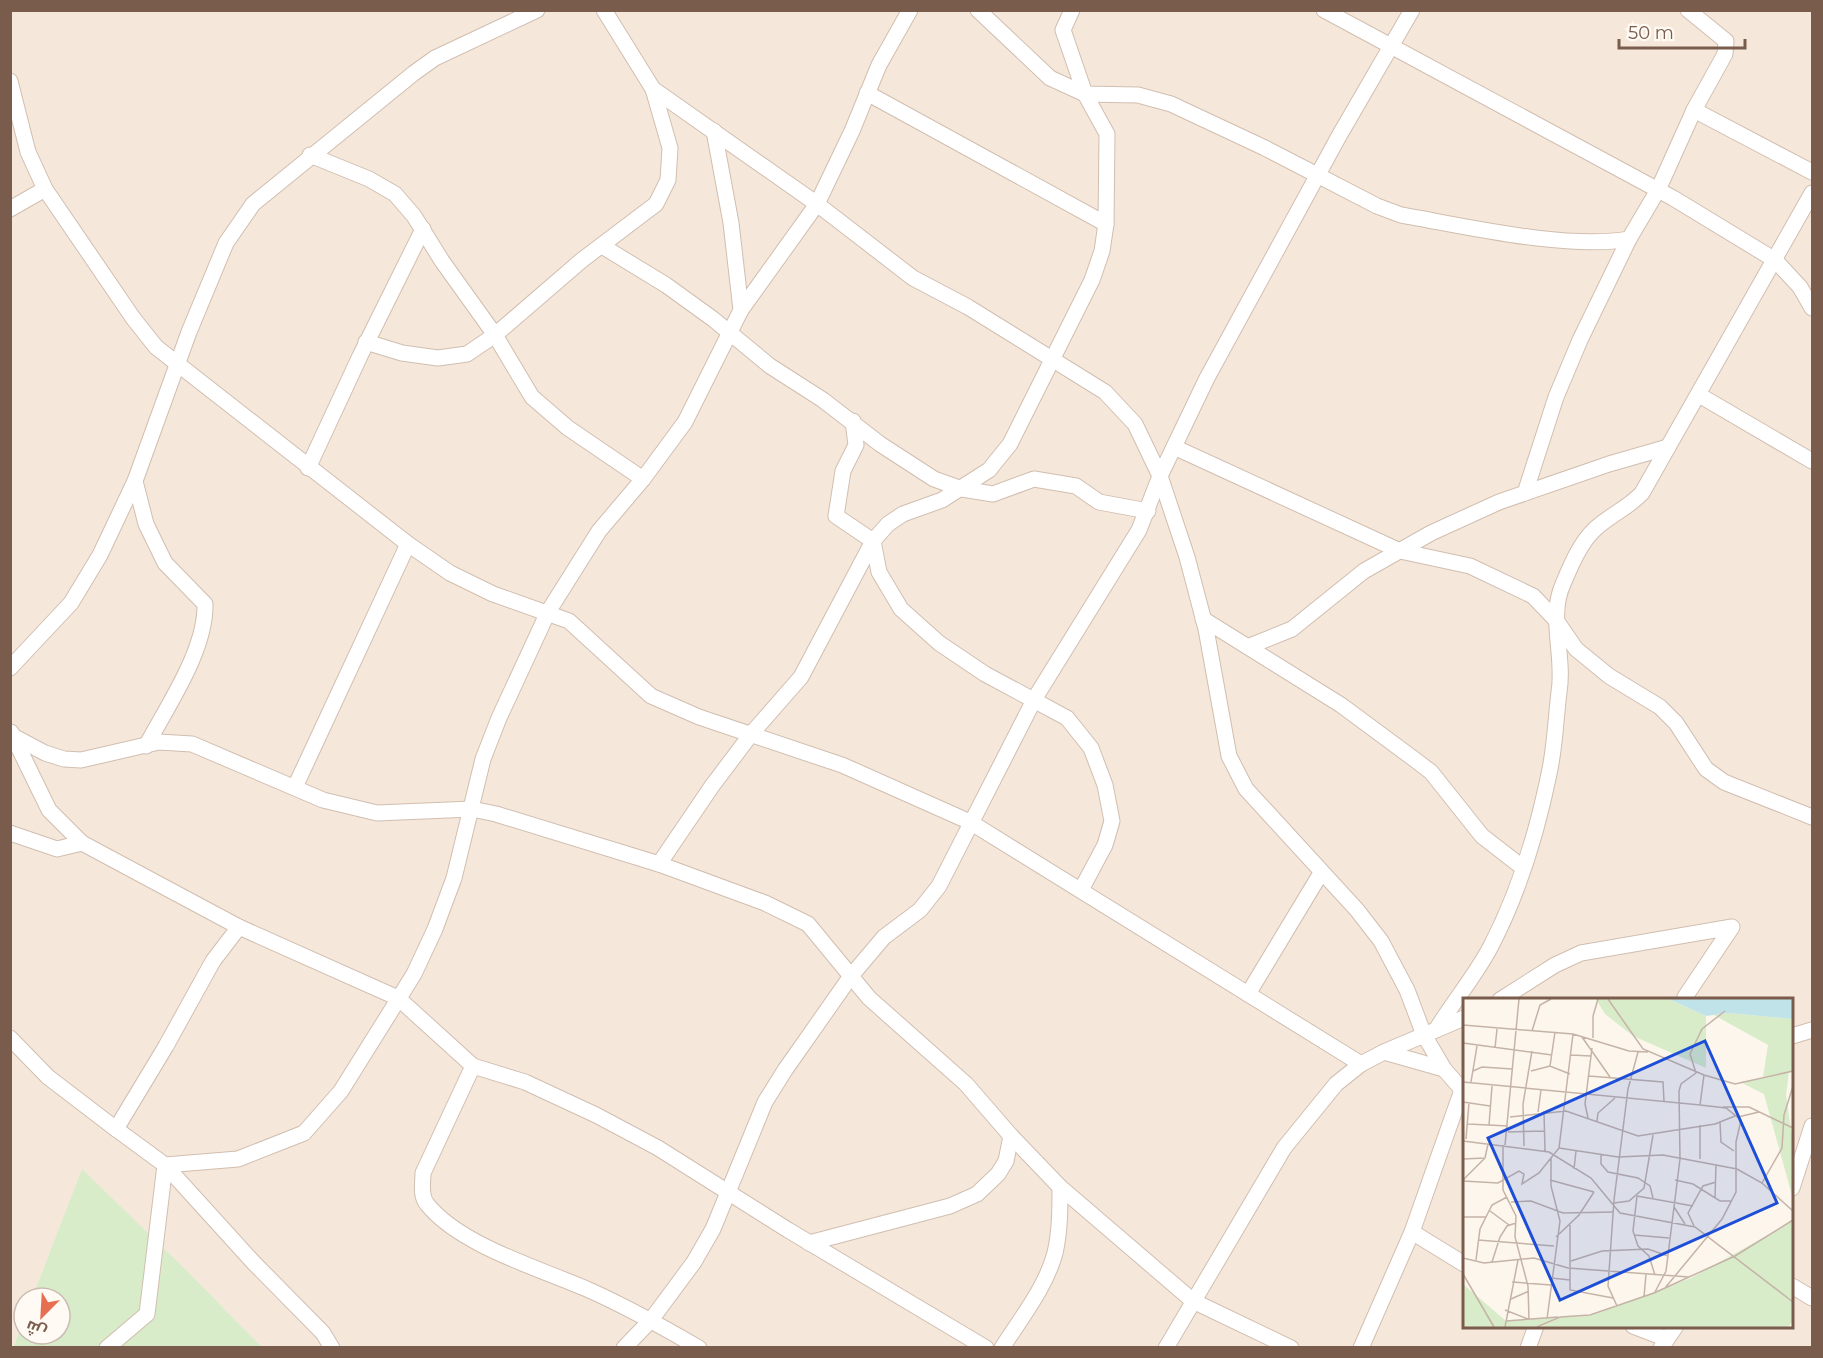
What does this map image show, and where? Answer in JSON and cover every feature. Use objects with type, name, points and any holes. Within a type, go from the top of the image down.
[{"type":"street","points":[[10,668],[71,603],[100,555],[135,481],[177,365],[226,243],[253,204],[310,155],[435,58],[537,10]]},
{"type":"street","points":[[366,342],[402,353],[438,357],[467,354],[495,335],[656,204],[668,180],[670,148],[653,89],[604,10]]},
{"type":"street","points":[[165,1165],[238,1159],[304,1133],[341,1090],[414,974],[435,929],[454,878],[483,759],[498,718],[548,612],[599,531],[643,479],[685,422],[741,310],[817,204],[879,65],[910,10]]},
{"type":"street","points":[[978,10],[1050,78],[1085,94],[1138,94],[1171,104],[1217,124],[1377,206],[1401,215],[1580,241],[1610,242],[1629,239]]},
{"type":"street","points":[[660,864],[706,794],[752,733],[801,677],[873,541],[888,524],[903,514],[962,489],[989,470],[1010,444],[1092,280],[1102,251],[1106,224],[1107,134],[1085,94],[1063,30],[1072,10]]},
{"type":"street","points":[[1324,10],[1658,190],[1775,260],[1800,287],[1812,308]]},
{"type":"street","points":[[624,1347],[651,1320],[694,1262],[713,1229],[765,1102],[851,976],[884,937],[920,910],[939,886],[1035,698],[1110,580],[1148,511],[1160,476],[1208,378],[1412,10]]},
{"type":"street","points":[[1525,493],[1556,397],[1580,340],[1629,239],[1658,190],[1694,110],[1725,54],[1726,41],[1688,10]]},
{"type":"street","points":[[10,81],[28,152],[45,189],[133,318],[156,347],[408,544],[450,573],[493,594],[569,621],[651,696],[699,717],[842,765],[970,822],[1361,1064]]},
{"type":"street","points":[[653,89],[817,204],[913,279],[968,307],[1105,392],[1135,424],[1160,476],[1203,620],[1229,756],[1246,789],[1357,910],[1381,941],[1430,1033],[1444,1069],[1463,1091],[1412,1232],[1361,1347]]},
{"type":"street","points":[[867,93],[1106,224]]},
{"type":"street","points":[[1694,110],[1812,172]]},
{"type":"street","points":[[714,131],[731,223],[741,310]]},
{"type":"street","points":[[310,155],[369,178],[395,194],[423,229],[495,335],[532,397],[568,428],[643,479]]},
{"type":"street","points":[[10,208],[45,189]]},
{"type":"street","points":[[1430,1033],[1489,950],[1522,867],[1550,767],[1562,662],[1557,620],[1561,587],[1578,553],[1593,531],[1629,507],[1642,493],[1812,193]]},
{"type":"street","points":[[308,468],[366,342],[423,229]]},
{"type":"street","points":[[602,246],[666,285],[770,366],[853,421],[934,479],[962,489],[993,494],[1034,479],[1076,486],[1098,502],[1148,511]]},
{"type":"street","points":[[1699,395],[1812,461]]},
{"type":"street","points":[[853,421],[856,445],[843,471],[836,516],[873,541],[879,572],[901,609],[939,643],[967,662],[1035,698],[1067,718],[1090,748],[1105,785],[1112,821],[1104,845],[1081,890]]},
{"type":"street","points":[[1174,447],[1400,551],[1470,566],[1506,581],[1533,596],[1557,620],[1576,649],[1609,676],[1660,707],[1676,723],[1706,769],[1724,782],[1812,818]]},
{"type":"street","points":[[1250,646],[1292,629],[1364,571],[1441,529],[1525,493],[1668,447]]},
{"type":"street","points":[[135,481],[146,524],[165,563],[205,604],[205,625],[179,686],[146,746]]},
{"type":"street","points":[[295,787],[408,544]]},
{"type":"street","points":[[1203,620],[1250,646],[1341,705],[1431,772],[1482,836],[1522,867]]},
{"type":"street","points":[[12,734],[45,753],[64,759],[81,760],[159,742],[192,744],[323,800],[376,813],[472,809],[496,814],[660,864],[765,903],[808,924],[883,1011],[966,1084],[1011,1136],[1060,1187],[1193,1300],[1224,1318],[1291,1347]]},
{"type":"street","points":[[12,734],[49,810],[82,843],[239,927],[398,998],[473,1066],[525,1082],[596,1114],[658,1148],[726,1193],[986,1347]]},
{"type":"street","points":[[10,833],[57,849],[82,843]]},
{"type":"street","points":[[1248,994],[1321,873]]},
{"type":"street","points":[[116,1129],[213,961],[239,927]]},
{"type":"street","points":[[1502,998],[1555,965],[1581,953],[1732,927],[1686,998]]},
{"type":"street","points":[[1166,1347],[1284,1148],[1336,1084],[1361,1064],[1384,1052],[1463,1018]]},
{"type":"street","points":[[1793,1035],[1812,1030]]},
{"type":"street","points":[[10,1038],[48,1077],[165,1165],[253,1262],[323,1333],[332,1347]]},
{"type":"street","points":[[1384,1052],[1444,1069]]},
{"type":"street","points":[[473,1066],[423,1173],[422,1191],[426,1203],[452,1225],[489,1248],[651,1320],[699,1347]]},
{"type":"street","points":[[1793,1182],[1812,1126]]},
{"type":"street","points":[[809,1243],[950,1206],[977,1194],[998,1174],[1006,1161],[1011,1136]]},
{"type":"street","points":[[107,1347],[147,1314],[165,1165]]},
{"type":"street","points":[[1002,1347],[1037,1293],[1054,1254],[1059,1224],[1060,1187]]},
{"type":"street","points":[[1412,1232],[1463,1263]]},
{"type":"street","points":[[1793,1287],[1812,1298]]},
{"type":"street","points":[[1528,1347],[1535,1328]]},
{"type":"street","points":[[1640,1328],[1668,1338]]},
{"type":"shaded area","points":[[10,11],[1812,11],[1812,1347],[262,1347],[82,1170],[37,1286],[12,1286],[13,1346],[11,1347]]},
{"type":"green space","points":[[82,1169],[262,1347],[13,1348],[14,1346],[72,1346],[72,1286],[37,1286]]}]
